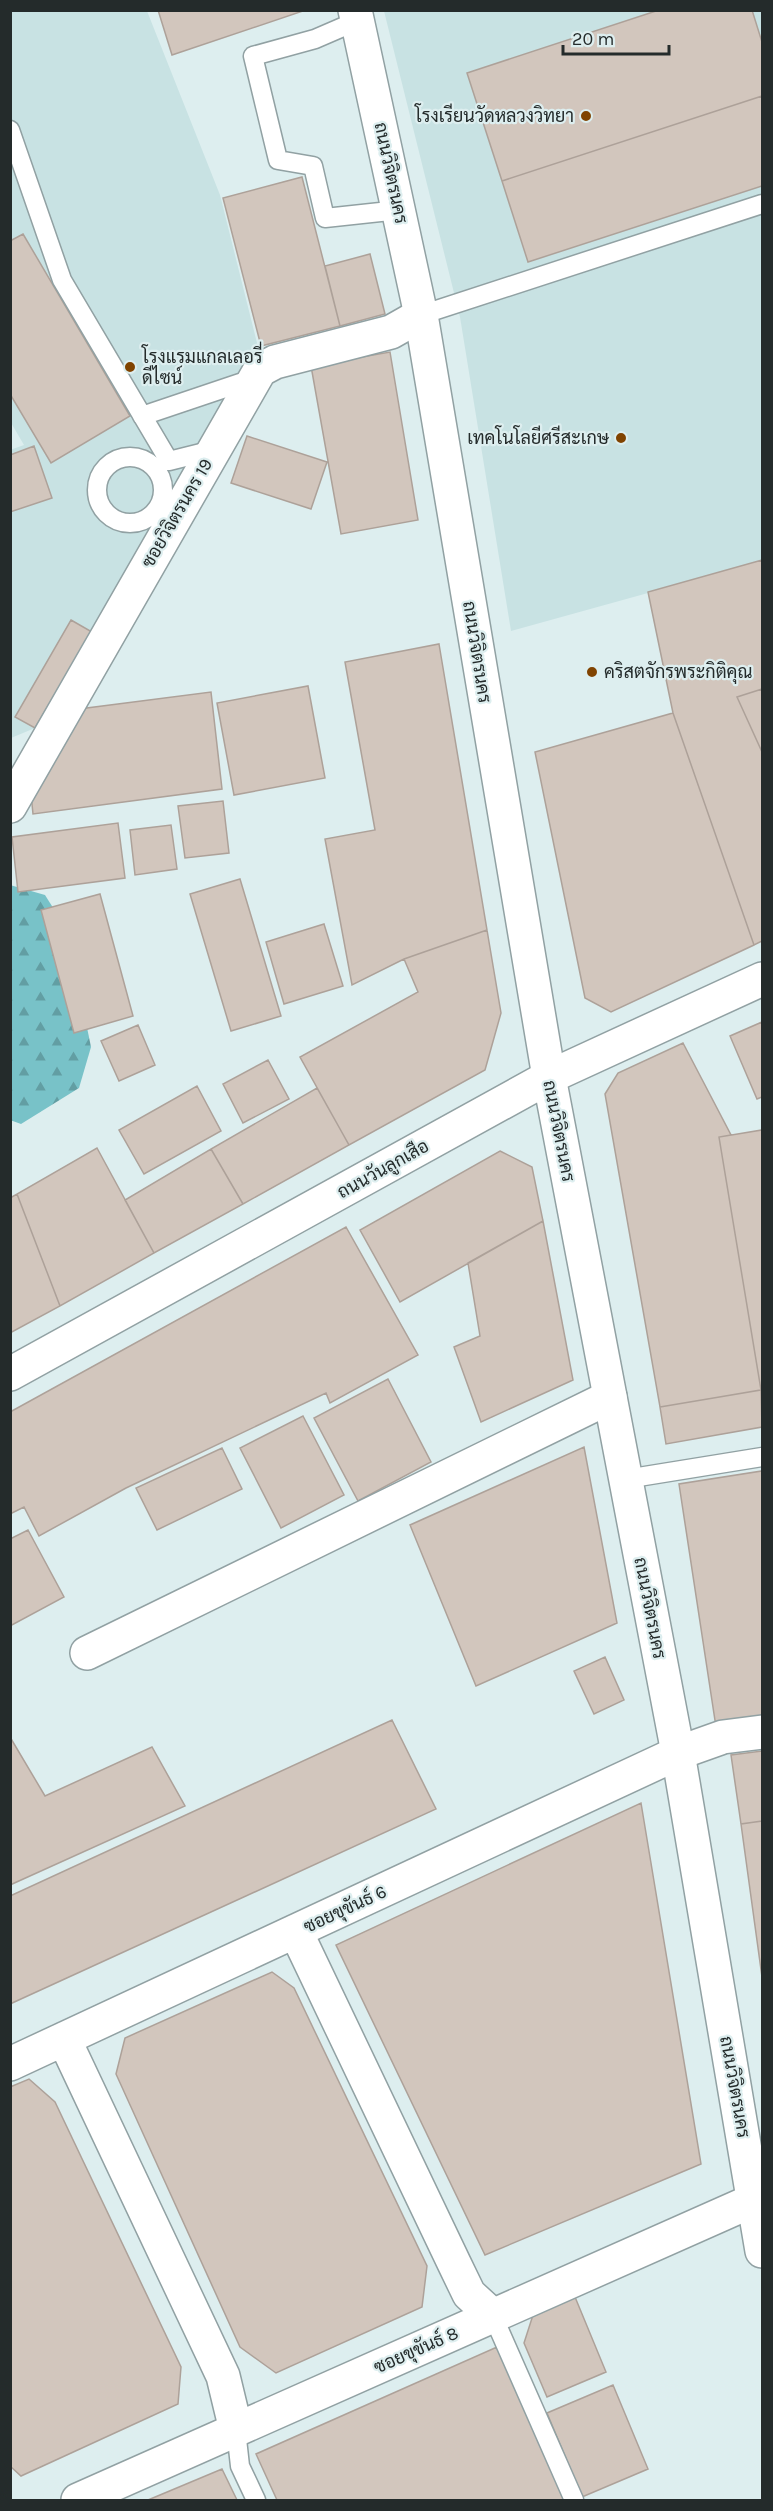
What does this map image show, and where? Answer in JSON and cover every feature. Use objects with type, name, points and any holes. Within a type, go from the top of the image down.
[{"type":"street","name":"ถนนวิจิตรนคร","points":[[357,15],[421,315],[549,1077],[678,1753],[762,2251]]},
{"type":"street","name":"ซอยวิจิตรนคร 19","points":[[15,788],[260,370],[275,362],[391,332],[421,315]]},
{"type":"street","name":"ถนนวันลูกเสือ","points":[[10,1374],[549,1077],[762,979]]},
{"type":"street","points":[[87,1653],[610,1397]]},
{"type":"street","name":"ซอยขุขันธ์ 6","points":[[10,2064],[678,1753],[723,1737],[762,1732]]},
{"type":"street","points":[[296,1932],[453,2263],[469,2294],[493,2316]]},
{"type":"street","points":[[64,2039],[224,2376],[236,2430]]},
{"type":"street","name":"ซอยขุขันธ์ 8","points":[[78,2500],[754,2200]]},
{"type":"lane","points":[[357,15],[315,39],[253,56],[278,159],[313,166],[325,218],[399,210]]},
{"type":"lane","points":[[10,130],[62,280],[142,416],[163,465],[213,450]]},
{"type":"lane","points":[[421,315],[762,204]]},
{"type":"lane","points":[[142,416],[240,383],[251,382]]},
{"type":"lane","points":[[626,1479],[762,1456]]},
{"type":"lane","points":[[493,2316],[574,2500]]},
{"type":"lane","points":[[236,2430],[240,2466],[256,2500]]},
{"type":"shaded area","name":"โรงแรมแกลเลอรี่ ดีไซน์","points":[[11,11],[147,11],[220,195],[259,351],[35,728],[11,738],[10,450],[24,445],[10,421]]},
{"type":"shaded area","points":[[384,11],[762,11],[762,941],[754,945],[673,713],[648,593],[511,631],[460,317]]},
{"type":"green space","points":[[10,885],[45,895],[67,930],[91,1047],[79,1088],[21,1124],[10,1120]]},
{"type":"building","points":[[158,10],[302,10],[303,11],[172,55]]},
{"type":"building","points":[[659,10],[752,10],[762,42],[762,96],[502,181],[467,73]]},
{"type":"building","points":[[762,96],[762,186],[528,262],[502,181]]},
{"type":"building","points":[[302,177],[340,326],[261,346],[223,198]]},
{"type":"building","points":[[23,234],[130,416],[51,463],[10,394],[10,241]]},
{"type":"building","points":[[370,254],[385,314],[340,326],[325,266]]},
{"type":"building","points":[[390,352],[418,520],[341,534],[311,366]]},
{"type":"building","points":[[247,436],[327,462],[311,509],[231,483]]},
{"type":"building","points":[[34,446],[52,498],[10,512],[10,455]]},
{"type":"building","points":[[762,560],[762,689],[737,697],[762,752],[762,941],[754,945],[673,713],[648,592]]},
{"type":"building","points":[[71,620],[92,632],[35,728],[15,717]]},
{"type":"building","points":[[439,644],[487,930],[404,959],[352,985],[325,839],[375,830],[345,662]]},
{"type":"building","points":[[308,686],[325,778],[234,795],[217,703]]},
{"type":"building","points":[[762,689],[762,752],[737,697]]},
{"type":"building","points":[[211,692],[222,789],[33,814],[31,794],[79,709]]},
{"type":"building","points":[[673,713],[754,945],[611,1012],[585,998],[535,752]]},
{"type":"building","points":[[223,801],[229,853],[185,858],[178,806]]},
{"type":"building","points":[[118,823],[125,878],[18,892],[12,837]]},
{"type":"building","points":[[171,825],[177,869],[135,875],[130,830]]},
{"type":"building","points":[[240,879],[281,1016],[231,1031],[190,894]]},
{"type":"building","points":[[100,894],[133,1016],[74,1033],[41,910]]},
{"type":"building","points":[[324,924],[343,986],[284,1004],[266,942]]},
{"type":"building","points":[[487,930],[501,1013],[485,1070],[349,1145],[300,1057],[418,992],[404,959]]},
{"type":"building","points":[[762,1022],[762,1097],[757,1099],[730,1036]]},
{"type":"building","points":[[138,1025],[155,1065],[119,1081],[101,1041]]},
{"type":"building","points":[[683,1043],[731,1135],[719,1137],[761,1390],[660,1407],[605,1094],[618,1073]]},
{"type":"building","points":[[268,1060],[289,1099],[243,1123],[223,1084]]},
{"type":"building","points":[[197,1086],[221,1131],[144,1174],[119,1130]]},
{"type":"building","points":[[317,1088],[349,1145],[243,1204],[211,1149]]},
{"type":"building","points":[[762,1130],[762,1390],[761,1390],[719,1137]]},
{"type":"building","points":[[97,1148],[154,1253],[60,1306],[17,1194]]},
{"type":"building","points":[[211,1149],[243,1204],[154,1253],[125,1200]]},
{"type":"building","points":[[500,1151],[532,1167],[543,1221],[400,1302],[360,1230]]},
{"type":"building","points":[[17,1194],[60,1306],[10,1333],[10,1198]]},
{"type":"building","points":[[543,1221],[573,1380],[481,1422],[454,1347],[480,1336],[468,1263]]},
{"type":"building","points":[[346,1227],[418,1355],[330,1403],[326,1393],[126,1488],[39,1536],[24,1507],[10,1514],[10,1412]]},
{"type":"building","points":[[388,1379],[431,1462],[358,1501],[314,1418]]},
{"type":"building","points":[[761,1390],[762,1427],[666,1444],[660,1407]]},
{"type":"building","points":[[303,1416],[344,1495],[281,1528],[240,1448]]},
{"type":"building","points":[[584,1447],[617,1623],[476,1686],[410,1525]]},
{"type":"building","points":[[222,1448],[242,1489],[157,1530],[136,1488]]},
{"type":"building","points":[[762,1471],[762,1719],[716,1727],[679,1484]]},
{"type":"building","points":[[28,1530],[64,1597],[10,1626],[10,1539]]},
{"type":"building","points":[[605,1657],[624,1700],[594,1714],[574,1671]]},
{"type":"building","points":[[392,1720],[436,1809],[10,2004],[10,1896]]},
{"type":"building","points":[[10,1737],[45,1796],[152,1747],[185,1806],[10,1885]]},
{"type":"building","points":[[762,1751],[762,1821],[741,1824],[731,1755]]},
{"type":"building","points":[[641,1803],[701,2164],[485,2255],[336,1945]]},
{"type":"building","points":[[762,1821],[762,1977],[741,1824]]},
{"type":"building","points":[[272,1972],[294,1988],[427,2266],[422,2307],[276,2373],[240,2347],[116,2074],[125,2038]]},
{"type":"building","points":[[29,2079],[55,2102],[181,2367],[178,2404],[21,2476],[10,2466],[10,2087]]},
{"type":"building","points":[[575,2297],[606,2372],[547,2397],[524,2343],[533,2315]]},
{"type":"building","points":[[497,2347],[565,2500],[277,2500],[256,2454]]},
{"type":"building","points":[[613,2385],[648,2469],[582,2497],[547,2413]]},
{"type":"building","points":[[222,2469],[237,2500],[148,2500]]},
{"type":"place","name":"โรงเรียนวัดหลวงวิทยา","points":[[586,116]]},
{"type":"place","name":"โรงแรมแกลเลอรี่ ดีไซน์","points":[[130,367]]},
{"type":"place","name":"เทคโนโลยีศรีสะเกษ","points":[[621,438]]},
{"type":"place","name":"คริสตจักรพระกิติคุณ","points":[[592,672]]}]
